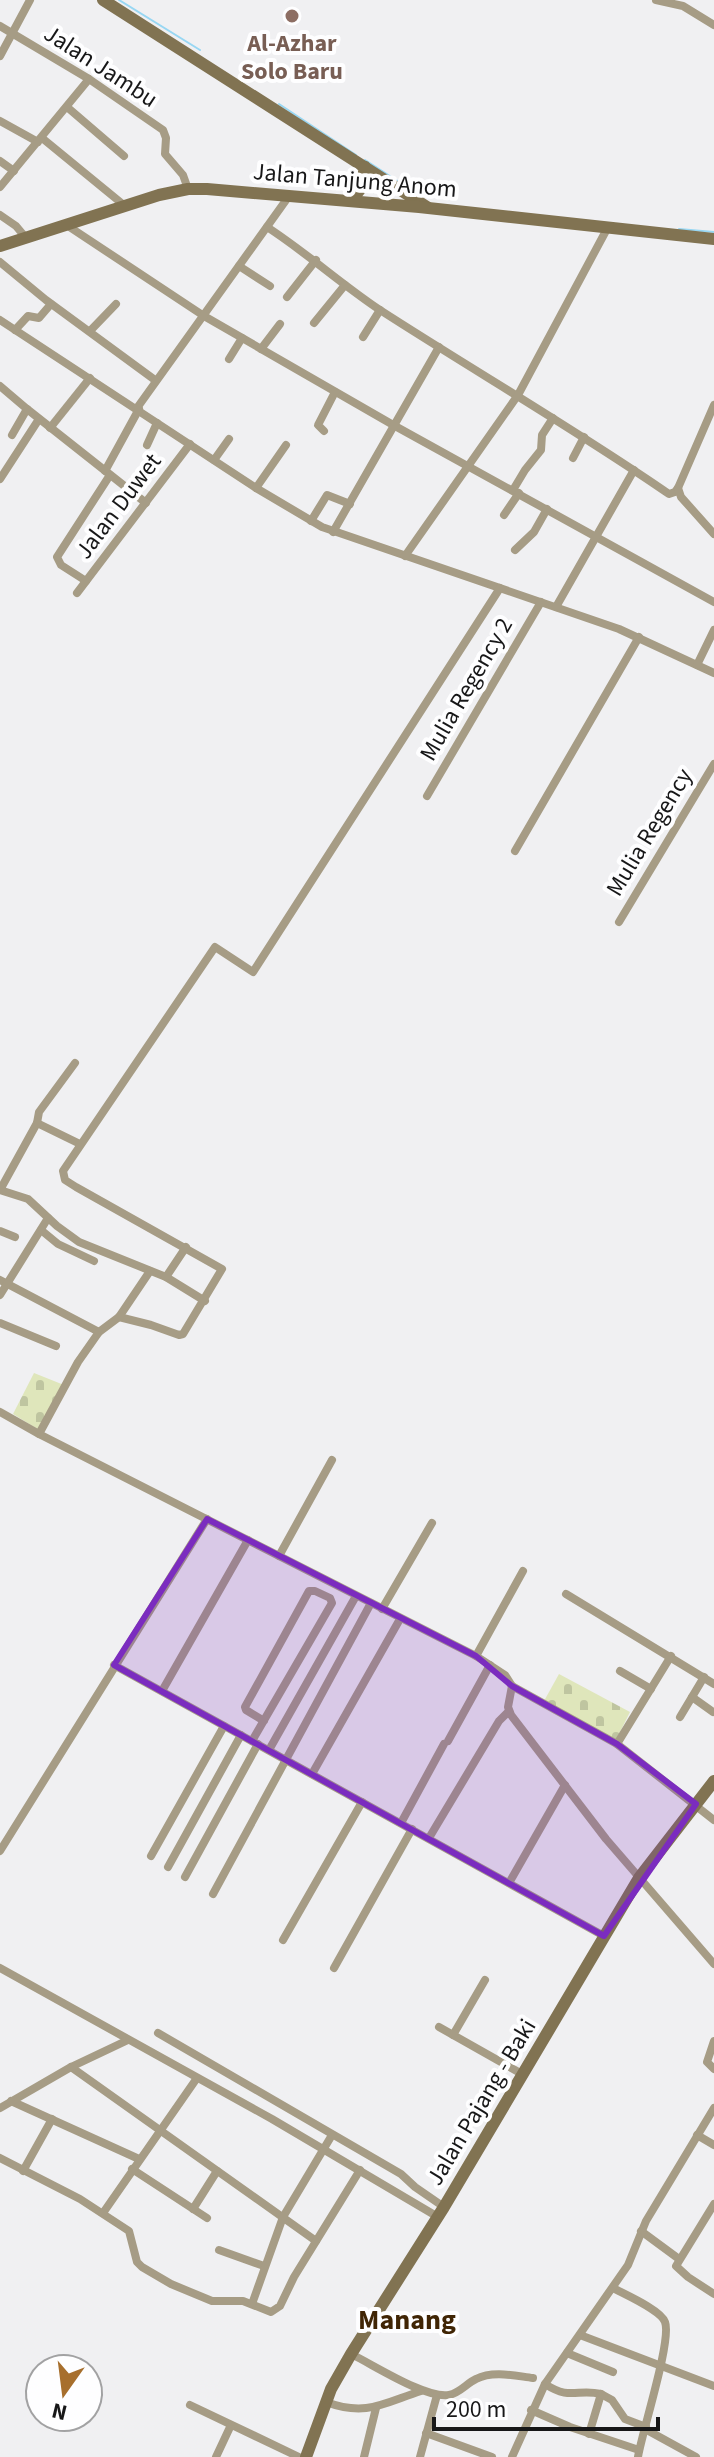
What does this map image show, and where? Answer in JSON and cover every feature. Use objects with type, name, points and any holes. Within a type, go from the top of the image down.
[{"type":"main road","points":[[103,0],[428,208]]},
{"type":"main road","points":[[351,201],[361,188],[365,167]]},
{"type":"main road","name":"Jalan Tanjung Anom","points":[[0,246],[159,195],[188,189],[428,208],[714,239]]},
{"type":"main road","name":"Jalan Pajang - Baki","points":[[306,2457],[326,2402],[351,2354],[441,2212],[639,1878],[714,1781]]},
{"type":"street","points":[[0,56],[30,0]]},
{"type":"street","points":[[656,0],[670,1],[714,25]]},
{"type":"street","name":"Jalan Jambu","points":[[0,26],[89,79],[163,130],[166,138],[164,153],[183,175],[188,189]]},
{"type":"street","points":[[0,187],[89,79]]},
{"type":"street","points":[[67,107],[124,156]]},
{"type":"street","points":[[0,121],[40,140],[125,206]]},
{"type":"street","points":[[0,161],[14,171]]},
{"type":"street","points":[[86,581],[61,565],[57,557],[108,473],[155,380],[289,196]]},
{"type":"street","points":[[0,215],[26,238]]},
{"type":"street","points":[[68,226],[204,316],[395,426],[714,602]]},
{"type":"street","points":[[267,227],[316,260],[380,310],[584,437],[669,494],[678,488],[714,405]]},
{"type":"street","points":[[405,556],[518,395],[608,227]]},
{"type":"street","points":[[287,297],[316,260]]},
{"type":"street","points":[[0,262],[51,304],[155,380]]},
{"type":"street","points":[[239,266],[270,286]]},
{"type":"street","points":[[314,323],[345,285]]},
{"type":"street","points":[[15,330],[27,316],[39,318],[51,304]]},
{"type":"street","points":[[90,331],[116,304]]},
{"type":"street","points":[[363,337],[380,310]]},
{"type":"street","points":[[0,320],[256,488],[333,532],[639,637],[714,673]]},
{"type":"street","points":[[261,349],[280,324]]},
{"type":"street","points":[[229,359],[242,338]]},
{"type":"street","points":[[333,532],[439,347]]},
{"type":"street","points":[[50,428],[90,378]]},
{"type":"street","points":[[1,390],[146,503]]},
{"type":"street","points":[[324,431],[318,425],[335,392]]},
{"type":"street","points":[[12,435],[27,409]]},
{"type":"street","points":[[504,515],[525,470],[541,450],[542,435],[553,418]]},
{"type":"street","points":[[0,479],[39,419]]},
{"type":"street","points":[[147,445],[157,423]]},
{"type":"street","points":[[573,458],[584,437]]},
{"type":"street","points":[[214,460],[229,439]]},
{"type":"street","name":"Jalan Duwet","points":[[77,593],[190,444]]},
{"type":"street","points":[[256,488],[286,445]]},
{"type":"street","points":[[556,607],[634,470]]},
{"type":"street","points":[[678,488],[681,497],[714,534]]},
{"type":"street","points":[[311,521],[327,495],[350,504]]},
{"type":"street","points":[[515,550],[534,532],[547,509]]},
{"type":"street","points":[[119,1317],[181,1335],[187,1331],[222,1269],[65,1180],[63,1171],[215,947],[253,972],[500,588]]},
{"type":"street","name":"Mulia Regency 2","points":[[427,796],[541,602]]},
{"type":"street","points":[[697,665],[714,630]]},
{"type":"street","points":[[515,851],[639,637]]},
{"type":"street","name":"Mulia Regency","points":[[619,922],[714,764]]},
{"type":"street","points":[[75,1063],[39,1112],[37,1123],[0,1190],[28,1199],[79,1242],[166,1277],[205,1301]]},
{"type":"street","points":[[37,1123],[80,1144]]},
{"type":"street","points":[[0,1295],[4,1282],[48,1218]]},
{"type":"street","points":[[41,1230],[58,1244],[94,1261]]},
{"type":"street","points":[[0,1231],[15,1237]]},
{"type":"street","points":[[166,1277],[186,1247]]},
{"type":"street","points":[[39,1434],[78,1362],[99,1332],[119,1317],[150,1271]]},
{"type":"street","points":[[4,1282],[99,1332]]},
{"type":"street","points":[[0,1323],[56,1346]]},
{"type":"street","points":[[0,1412],[476,1656],[505,1675],[512,1686],[617,1744],[714,1820]]},
{"type":"street","points":[[279,1556],[332,1460]]},
{"type":"street","points":[[0,1851],[207,1519]]},
{"type":"street","points":[[382,1609],[432,1523]]},
{"type":"street","points":[[162,1691],[248,1540]]},
{"type":"street","points":[[476,1656],[523,1571]]},
{"type":"street","points":[[185,1877],[264,1721],[332,1603],[330,1598],[315,1591],[309,1591],[245,1707],[264,1721]]},
{"type":"street","points":[[566,1594],[714,1684]]},
{"type":"street","points":[[269,1750],[356,1596]]},
{"type":"street","points":[[213,1894],[371,1603]]},
{"type":"street","points":[[312,1774],[400,1619]]},
{"type":"street","points":[[617,1744],[671,1656]]},
{"type":"street","points":[[114,1665],[604,1936]]},
{"type":"street","points":[[401,1823],[490,1665]]},
{"type":"street","points":[[620,1671],[651,1689]]},
{"type":"street","points":[[680,1717],[704,1677]]},
{"type":"street","points":[[429,1838],[499,1721],[509,1711],[512,1686]]},
{"type":"street","points":[[692,1697],[713,1712]]},
{"type":"street","points":[[509,1711],[639,1878],[712,1957]]},
{"type":"street","points":[[151,1856],[224,1726]]},
{"type":"street","points":[[168,1867],[241,1735]]},
{"type":"street","points":[[509,1883],[565,1785]]},
{"type":"street","points":[[283,1940],[362,1802]]},
{"type":"street","points":[[334,1968],[412,1829]]},
{"type":"street","points":[[0,1968],[360,2170],[441,2212]]},
{"type":"street","points":[[453,2035],[485,1980]]},
{"type":"street","points":[[439,2027],[522,2074]]},
{"type":"street","points":[[158,2033],[401,2174],[441,2212]]},
{"type":"street","points":[[0,2108],[71,2067],[128,2040]]},
{"type":"street","points":[[714,2041],[707,2062],[714,2069]]},
{"type":"street","points":[[71,2067],[316,2241]]},
{"type":"street","points":[[103,2213],[159,2130],[200,2080],[217,2068]]},
{"type":"street","points":[[11,2101],[139,2159]]},
{"type":"street","points":[[512,2457],[545,2384],[613,2288],[631,2258],[641,2231],[714,2108]]},
{"type":"street","points":[[23,2171],[52,2119]]},
{"type":"street","points":[[252,2304],[283,2217],[332,2135]]},
{"type":"street","points":[[697,2135],[714,2145]]},
{"type":"street","points":[[0,2158],[80,2199],[129,2231],[134,2255],[142,2267],[171,2284],[212,2301],[243,2301],[274,2312],[360,2170]]},
{"type":"street","points":[[132,2169],[207,2218]]},
{"type":"street","points":[[193,2209],[217,2171]]},
{"type":"street","points":[[713,2208],[676,2266],[714,2294]]},
{"type":"street","points":[[641,2231],[679,2259]]},
{"type":"street","points":[[219,2250],[264,2266]]},
{"type":"street","points":[[531,2410],[639,2454],[648,2429],[665,2321],[646,2306],[613,2288]]},
{"type":"street","points":[[580,2335],[714,2386]]},
{"type":"street","points":[[567,2353],[613,2372]]},
{"type":"street","points":[[351,2354],[421,2391],[437,2395],[458,2392],[482,2376],[533,2378]]},
{"type":"street","points":[[545,2384],[567,2394],[601,2394],[612,2400],[625,2419],[696,2457]]},
{"type":"street","points":[[326,2402],[352,2409],[376,2408],[421,2391]]},
{"type":"street","points":[[589,2434],[601,2394]]},
{"type":"street","points":[[420,2457],[437,2395]]},
{"type":"street","points":[[190,2405],[299,2457]]},
{"type":"street","points":[[364,2457],[376,2408]]},
{"type":"street","points":[[216,2457],[231,2425]]},
{"type":"street","points":[[426,2433],[492,2457]]},
{"type":"highlighted area","points":[[207,1519],[476,1656],[512,1686],[617,1744],[696,1804],[604,1936],[114,1665]]},
{"type":"green space","points":[[34,1373],[64,1385],[39,1430],[13,1414]]},
{"type":"green space","points":[[559,1674],[630,1712],[616,1740],[544,1701]]},
{"type":"waterway","points":[[119,0],[200,50]]},
{"type":"waterway","points":[[279,104],[356,155]]},
{"type":"waterway","points":[[365,160],[410,189]]},
{"type":"waterway","points":[[679,229],[714,232]]},
{"type":"place","name":"Al-Azhar Solo Baru","points":[[292,16]]},
{"type":"district","name":"Manang","points":[[407,2319]]}]
